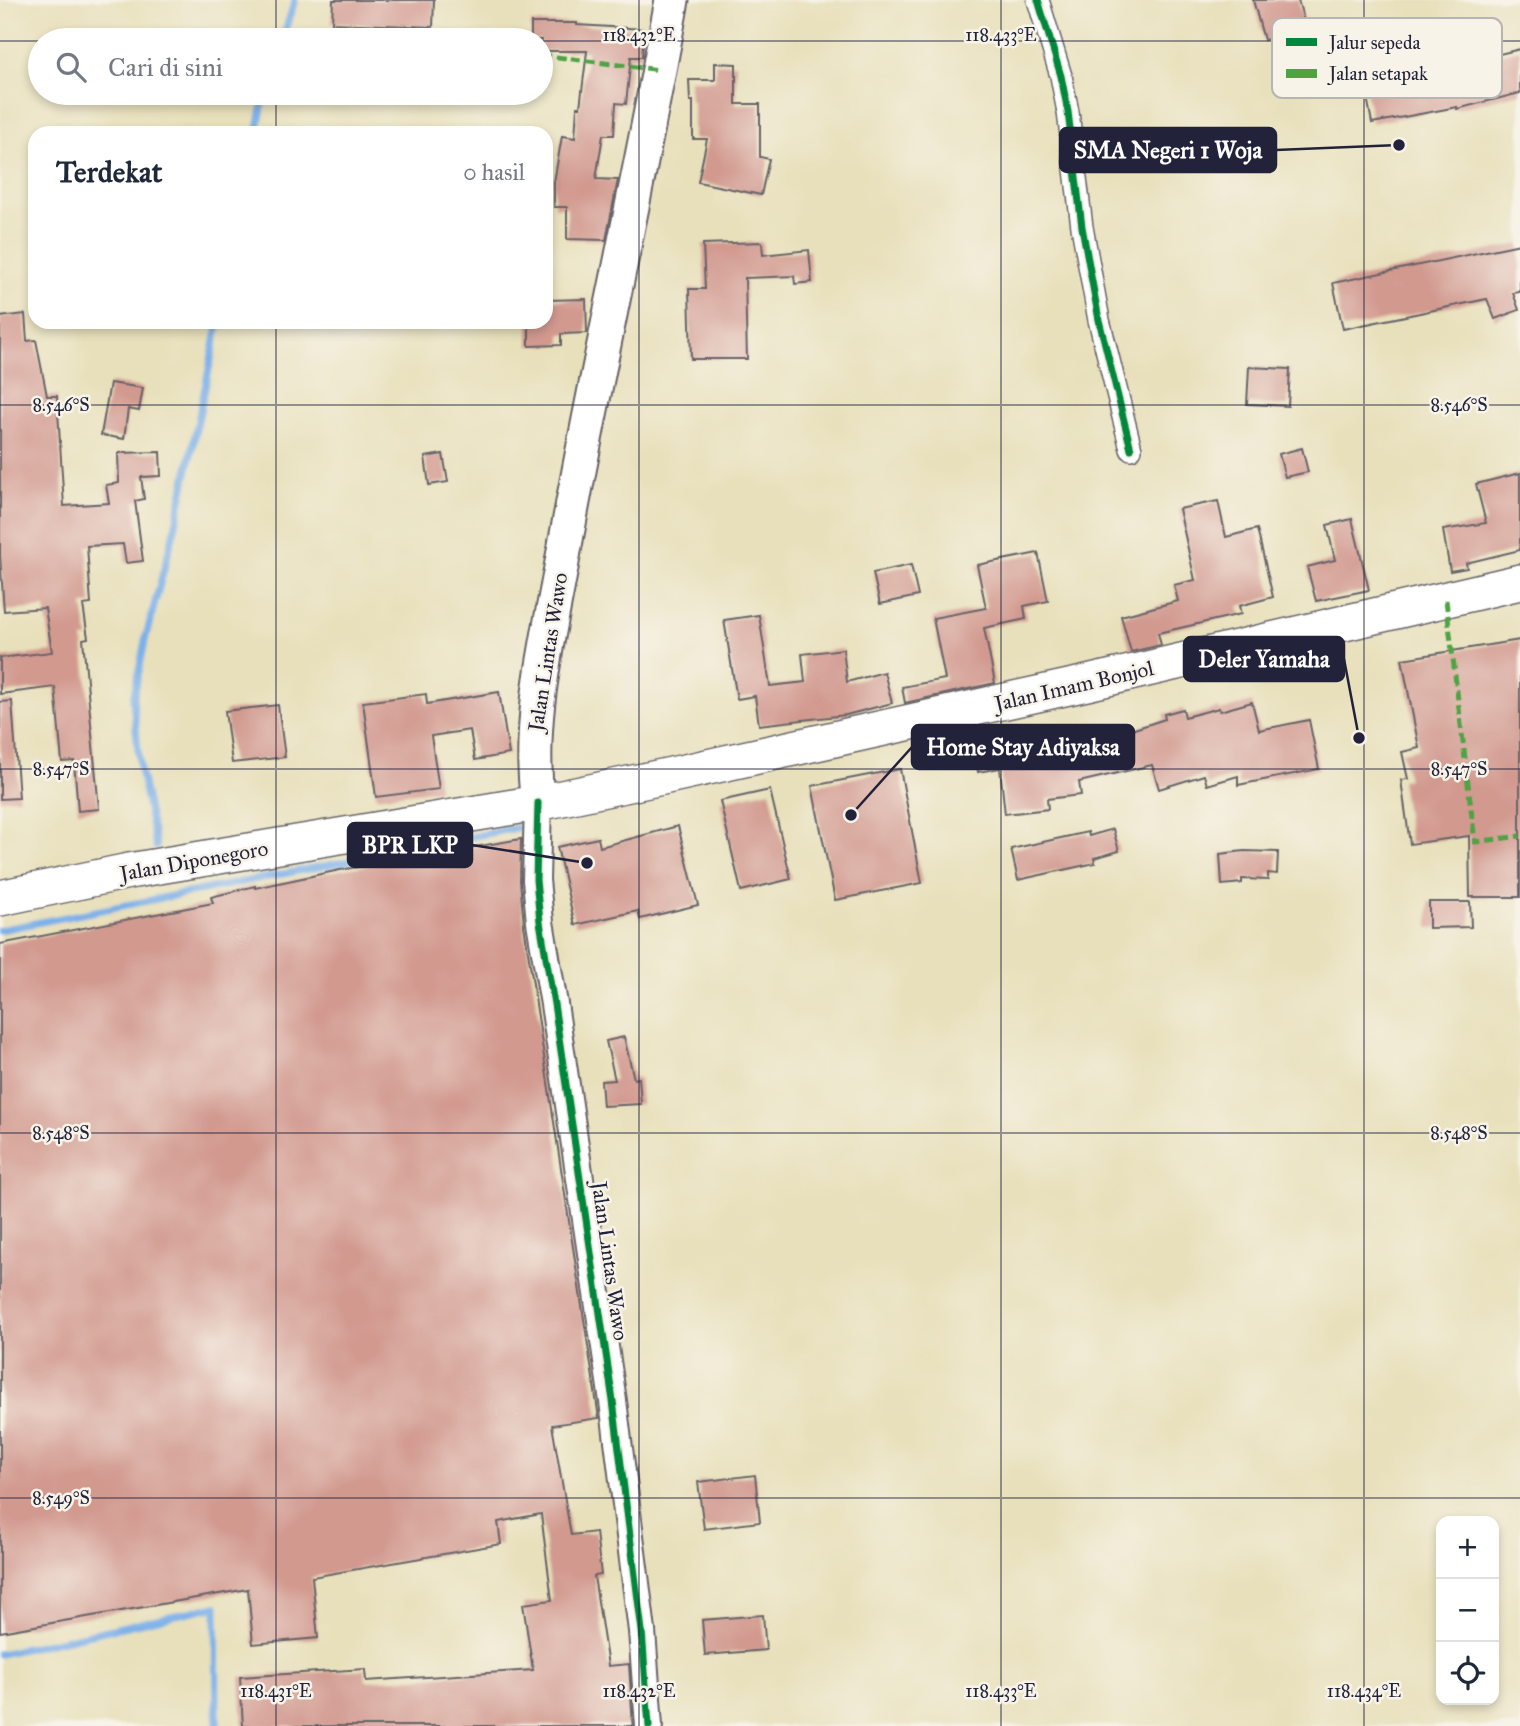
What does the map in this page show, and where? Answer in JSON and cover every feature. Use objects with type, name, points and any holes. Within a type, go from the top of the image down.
[{"type":"highway","name":"Jalan Imam Bonjol","points":[[538,803],[1101,680],[1520,582]]},
{"type":"highway","name":"Jalan Diponegoro","points":[[0,898],[130,871],[538,803]]},
{"type":"main road","name":"Jalan Lintas Wawo","points":[[538,803],[534,762],[536,716],[572,507],[672,0]]},
{"type":"street","points":[[1038,0],[1061,75],[1082,227],[1131,449]]},
{"type":"street","name":"Jalan Lintas Wawo","points":[[538,803],[536,880],[540,922],[613,1401],[642,1631],[649,1726]]},
{"type":"building","points":[[333,0],[434,0],[433,27],[332,23]]},
{"type":"building","points":[[1253,0],[1298,0],[1303,18],[1272,18],[1272,38],[1264,40]]},
{"type":"building","points":[[531,23],[577,23],[644,29],[642,57],[631,57],[626,104],[616,103],[614,135],[603,135],[596,179],[618,180],[606,240],[567,239],[567,207],[554,207],[554,182],[562,136],[575,138],[577,107],[580,107],[587,51],[553,51],[553,28],[531,28]]},
{"type":"building","points":[[1520,49],[1520,93],[1502,98],[1502,53]]},
{"type":"building","points":[[715,63],[736,64],[736,104],[760,104],[760,157],[769,159],[761,195],[698,182],[707,139],[693,139],[693,101],[690,101],[689,80],[715,80]]},
{"type":"building","points":[[1367,98],[1500,98],[1457,109],[1372,123]]},
{"type":"building","points":[[762,242],[763,255],[809,250],[812,282],[795,284],[794,276],[745,278],[747,359],[691,359],[689,289],[705,289],[703,244]]},
{"type":"building","points":[[1520,244],[1520,292],[1513,293],[1519,310],[1495,319],[1487,299],[1343,329],[1333,283]]},
{"type":"building","points":[[586,299],[587,333],[561,334],[561,345],[529,346],[529,329],[553,329],[553,300]]},
{"type":"building","points":[[25,314],[27,341],[36,340],[47,396],[57,396],[64,506],[109,503],[106,485],[119,483],[118,453],[160,452],[161,476],[141,477],[144,499],[135,501],[143,561],[126,563],[123,544],[87,546],[91,604],[83,605],[88,638],[83,639],[99,809],[78,811],[74,761],[62,762],[55,687],[0,694],[0,658],[52,652],[45,608],[4,611],[0,556],[0,317]]},
{"type":"building","points":[[1249,367],[1290,369],[1288,406],[1247,404]]},
{"type":"building","points":[[110,383],[143,388],[139,411],[128,409],[124,439],[101,435]]},
{"type":"building","points":[[1302,448],[1308,472],[1285,477],[1279,454]]},
{"type":"building","points":[[443,454],[448,482],[429,485],[425,457]]},
{"type":"building","points":[[1520,473],[1520,550],[1466,563],[1467,568],[1450,571],[1443,530],[1486,523],[1476,484]]},
{"type":"building","points":[[1218,501],[1226,537],[1257,529],[1273,597],[1239,606],[1241,614],[1158,633],[1161,645],[1131,652],[1121,616],[1178,601],[1174,585],[1195,580],[1179,509]]},
{"type":"building","points":[[1352,519],[1369,590],[1316,601],[1307,567],[1335,560],[1327,525]]},
{"type":"building","points":[[1038,553],[1048,601],[1024,606],[1026,619],[984,628],[995,683],[905,703],[902,687],[945,679],[933,618],[986,608],[977,565]]},
{"type":"building","points":[[911,565],[918,596],[880,604],[873,573]]},
{"type":"building","points":[[759,615],[770,686],[805,682],[802,654],[843,649],[847,682],[884,672],[892,703],[846,715],[759,725],[755,696],[737,699],[724,620]]},
{"type":"building","points":[[1520,640],[1520,897],[1470,897],[1469,836],[1410,844],[1401,780],[1408,779],[1402,752],[1419,748],[1402,659]]},
{"type":"building","points":[[499,692],[509,754],[475,760],[470,730],[431,736],[439,789],[376,797],[363,702],[426,694],[427,704]]},
{"type":"building","points":[[12,701],[19,798],[0,799],[0,702]]},
{"type":"building","points":[[1252,702],[1259,730],[1309,720],[1319,769],[1238,785],[1238,776],[1207,785],[1204,775],[1159,789],[1152,765],[1079,782],[1081,795],[1047,799],[1048,809],[1005,814],[1000,768],[978,772],[974,751],[1041,744],[1042,760],[1085,755],[1081,738],[1125,729],[1125,732],[1165,719],[1164,714],[1183,709],[1185,717]]},
{"type":"building","points":[[278,705],[285,757],[232,763],[225,711]]},
{"type":"building","points":[[900,769],[922,883],[835,900],[812,786]]},
{"type":"building","points":[[770,790],[791,879],[741,891],[720,801]]},
{"type":"building","points":[[678,826],[698,905],[640,919],[638,911],[575,925],[557,847],[598,838],[600,847]]},
{"type":"building","points":[[1113,829],[1119,851],[1094,858],[1095,863],[1018,880],[1011,849],[1088,832],[1089,836]]},
{"type":"building","points":[[521,839],[520,881],[524,925],[599,1418],[552,1425],[571,1535],[596,1532],[601,1575],[594,1576],[608,1666],[629,1664],[633,1726],[243,1726],[240,1677],[365,1669],[366,1681],[533,1670],[523,1604],[552,1600],[541,1514],[498,1522],[501,1544],[312,1577],[318,1638],[253,1644],[248,1589],[0,1632],[0,944],[213,903],[211,897],[255,886]]},
{"type":"building","points":[[1244,851],[1278,852],[1277,874],[1268,873],[1268,880],[1242,879],[1242,883],[1222,885],[1220,854]]},
{"type":"building","points":[[1429,902],[1470,902],[1471,927],[1429,928]]},
{"type":"building","points":[[624,1037],[634,1079],[639,1078],[641,1104],[603,1106],[601,1081],[615,1080],[606,1041]]},
{"type":"building","points":[[755,1475],[760,1522],[704,1529],[698,1482]]},
{"type":"building","points":[[763,1615],[766,1650],[705,1655],[702,1620]]},
{"type":"waterway","points":[[286,28],[295,0]]},
{"type":"waterway","points":[[258,126],[263,105]]},
{"type":"waterway","points":[[156,846],[140,769],[133,700],[146,636],[176,524],[218,329]]},
{"type":"waterway","points":[[0,930],[516,828]]},
{"type":"waterway","points":[[0,1654],[216,1606],[217,1726]]},
{"type":"marked path","points":[[553,57],[660,70]]},
{"type":"marked path","points":[[1446,600],[1475,842],[1520,836]]},
{"type":"cycle path","points":[[1038,0],[1061,76],[1082,227],[1099,320],[1131,449]]},
{"type":"cycle path","points":[[538,803],[536,880],[540,922],[613,1401],[642,1631],[649,1726]]},
{"type":"place","name":"SMA Negeri 1 Woja","points":[[1399,145]]},
{"type":"place","name":"Deler Yamaha","points":[[1359,738]]},
{"type":"place","name":"Home Stay Adiyaksa","points":[[851,815]]},
{"type":"place","name":"BPR LKP","points":[[587,863]]}]
